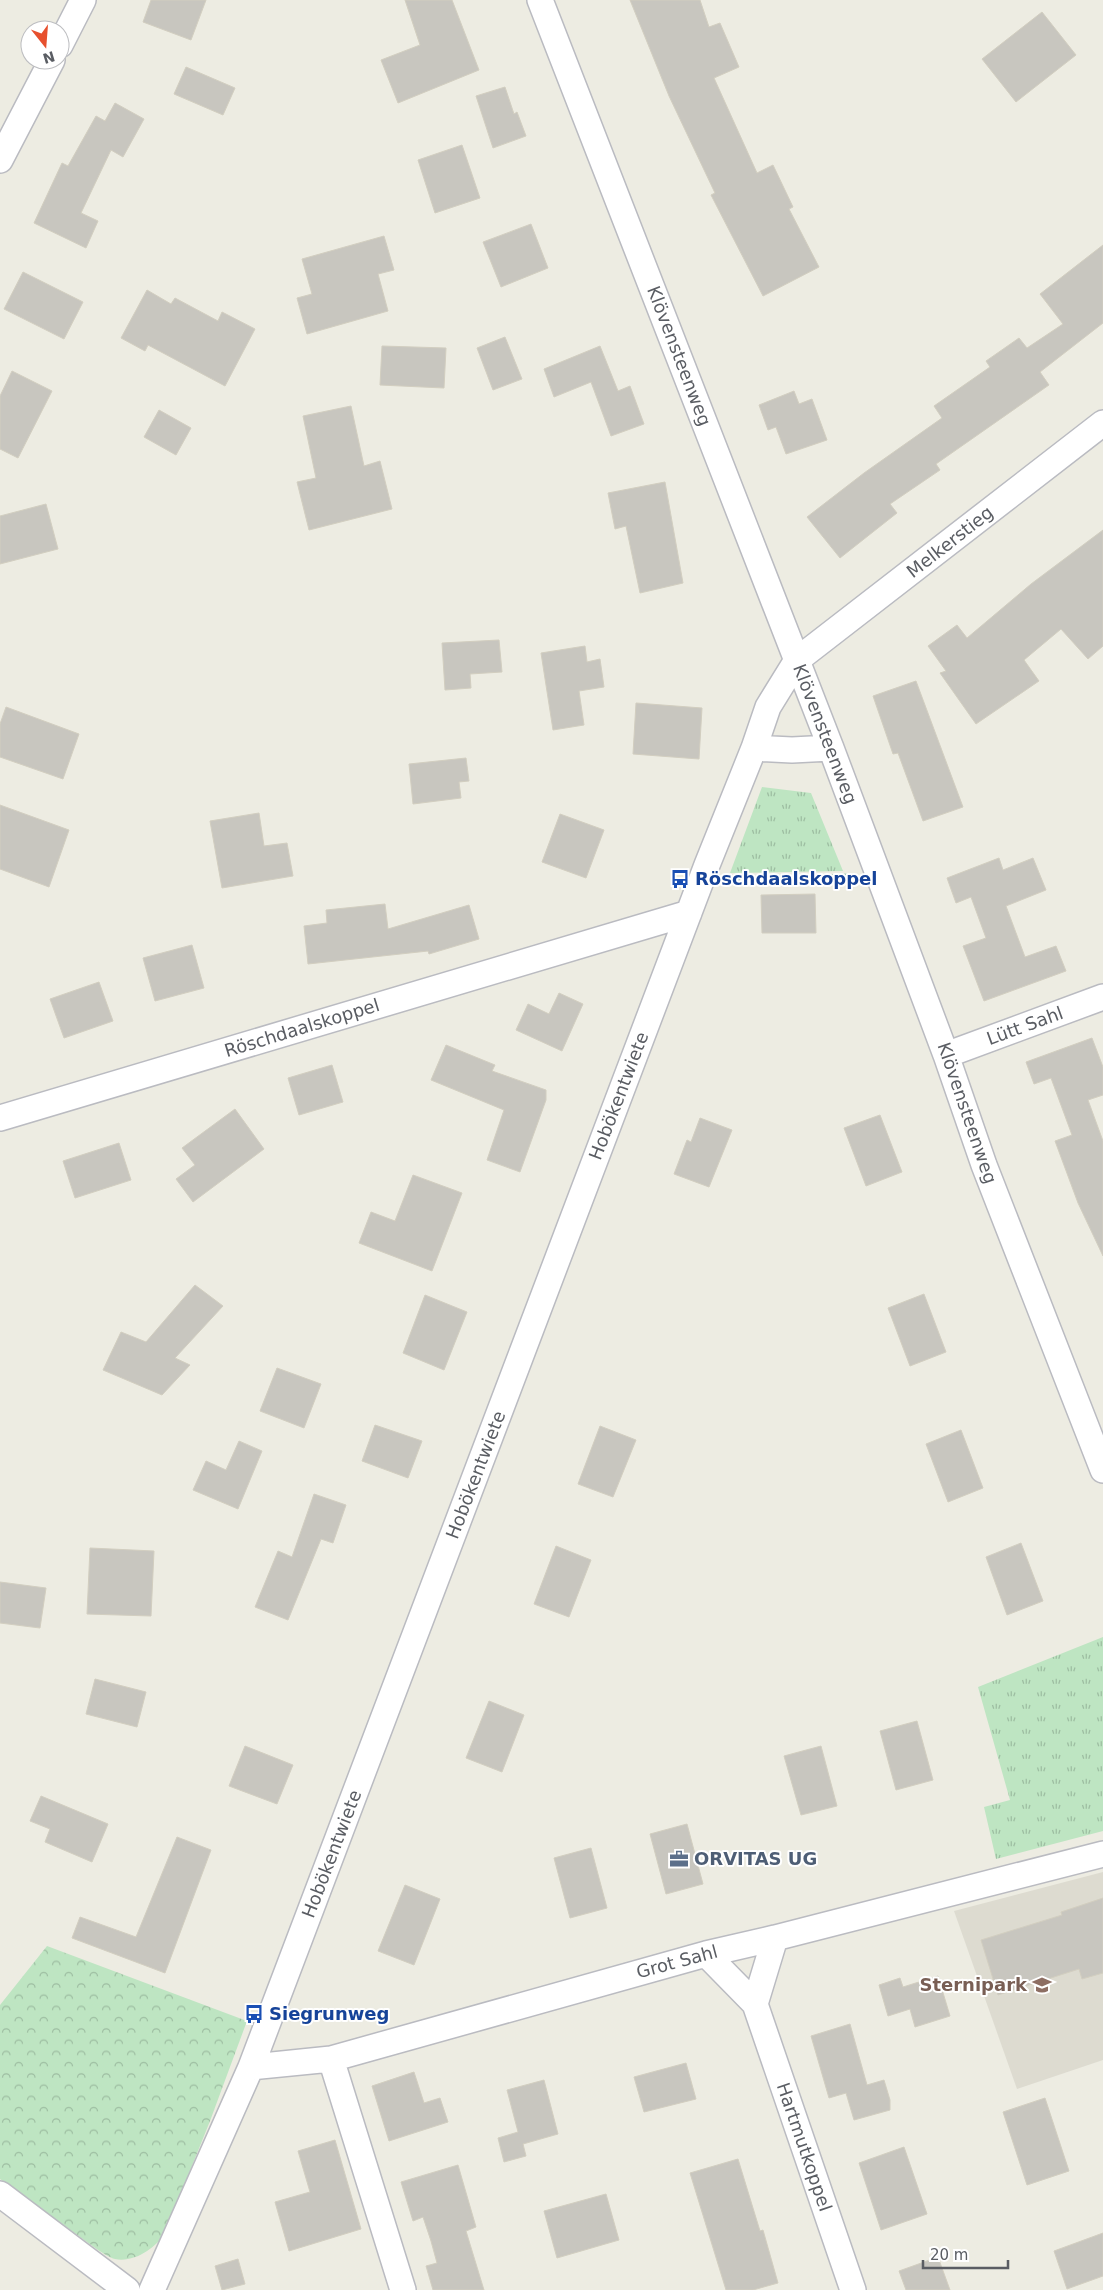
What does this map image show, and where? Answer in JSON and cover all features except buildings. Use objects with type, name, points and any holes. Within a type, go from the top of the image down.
[{"type":"street","points":[[70,26],[84,0]]},
{"type":"street","name":"Klövensteenweg","points":[[540,0],[831,748],[946,1055],[984,1165],[1103,1470]]},
{"type":"street","points":[[0,160],[47,70]]},
{"type":"street","name":"Melkerstieg","points":[[797,660],[1103,423]]},
{"type":"street","name":"Hobökentwiete","points":[[152,2290],[251,2067],[768,707],[797,660]]},
{"type":"street","points":[[754,748],[792,750],[831,748]]},
{"type":"street","name":"Röschdaalskoppel","points":[[0,1118],[689,913]]},
{"type":"street","name":"Lütt Sahl","points":[[946,1055],[1103,997]]},
{"type":"street","name":"Grot Sahl","points":[[251,2067],[331,2059],[706,1954],[1103,1854]]},
{"type":"street","points":[[755,2004],[775,1938]]},
{"type":"street","name":"Hartmutkoppel","points":[[706,1954],[755,2004],[853,2290]]},
{"type":"street","points":[[331,2059],[402,2290]]},
{"type":"street","points":[[0,2194],[127,2290]]},
{"type":"path","points":[[707,865],[730,879],[846,876],[876,866]]},
{"type":"shaded area","name":"Sternipark","points":[[1103,1872],[1103,2060],[1017,2089],[954,1911]]},
{"type":"green space","points":[[762,787],[811,793],[843,871],[730,873]]},
{"type":"green space","points":[[1103,1637],[1103,1831],[996,1859],[984,1807],[1010,1800],[978,1687]]},
{"type":"green space","points":[[47,1946],[247,2021],[210,2121],[165,2233],[150,2249],[130,2259],[115,2259],[104,2254],[0,2179],[0,2005]]},
{"type":"place","name":"Röschdaalskoppel","points":[[680,879]]},
{"type":"place","name":"ORVITAS UG","points":[[679,1859]]},
{"type":"place","name":"Sternipark","points":[[1042,1985]]},
{"type":"place","name":"Siegrunweg","points":[[254,2014]]}]
